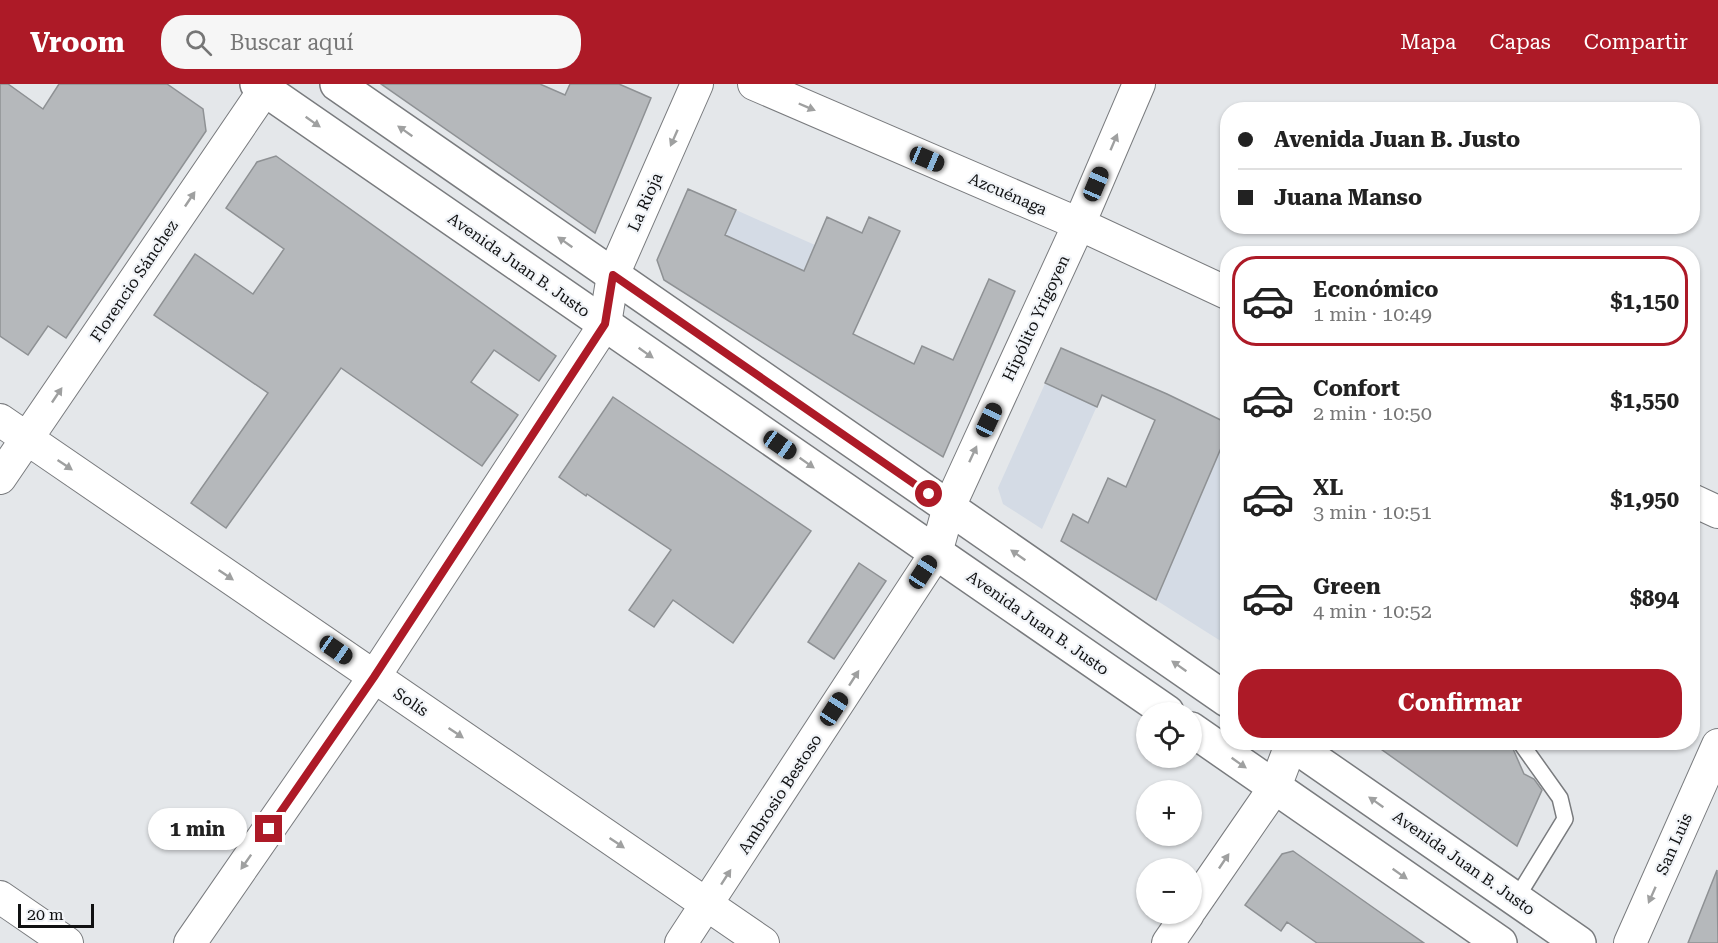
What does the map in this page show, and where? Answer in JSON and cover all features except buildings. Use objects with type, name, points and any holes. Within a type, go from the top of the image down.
[{"type":"main road","points":[[337,84],[1220,695]]},
{"type":"main road","name":"Avenida Juan B. Justo","points":[[263,86],[1152,702]]},
{"type":"main road","points":[[1202,737],[1220,749]]},
{"type":"main road","points":[[1221,750],[1500,943]]},
{"type":"main road","name":"Avenida Juan B. Justo","points":[[1301,750],[1579,943]]},
{"type":"street","name":"La Rioja","points":[[605,324],[613,275],[697,84]]},
{"type":"street","name":"Azcuénaga","points":[[754,84],[1079,224],[1220,290]]},
{"type":"street","name":"Hipólito Yrigoyen","points":[[936,553],[949,507],[1079,224],[1139,84]]},
{"type":"street","name":"Florencio Sánchez","points":[[0,477],[263,86]]},
{"type":"street","points":[[190,943],[374,677],[605,324]]},
{"type":"street","name":"Solís","points":[[0,420],[763,943]]},
{"type":"street","points":[[1700,504],[1718,512]]},
{"type":"street","name":"Ambrosio Bestoso","points":[[681,943],[936,553]]},
{"type":"street","name":"San Luis","points":[[1630,943],[1718,745]]},
{"type":"street","points":[[1202,893],[1275,787],[1288,750]]},
{"type":"street","points":[[0,897],[67,943]]},
{"type":"street","points":[[1168,943],[1181,924]]},
{"type":"lane","points":[[1515,899],[1564,819],[1560,798],[1526,750]]},
{"type":"shaded area","points":[[736,210],[815,245],[771,348],[696,300]]},
{"type":"shaded area","points":[[1061,348],[1113,370],[1042,529],[1003,504],[998,488]]},
{"type":"shaded area","points":[[1220,450],[1220,641],[1156,600]]},
{"type":"route","points":[[269,829],[374,677],[605,324],[613,275],[929,494]]}]
